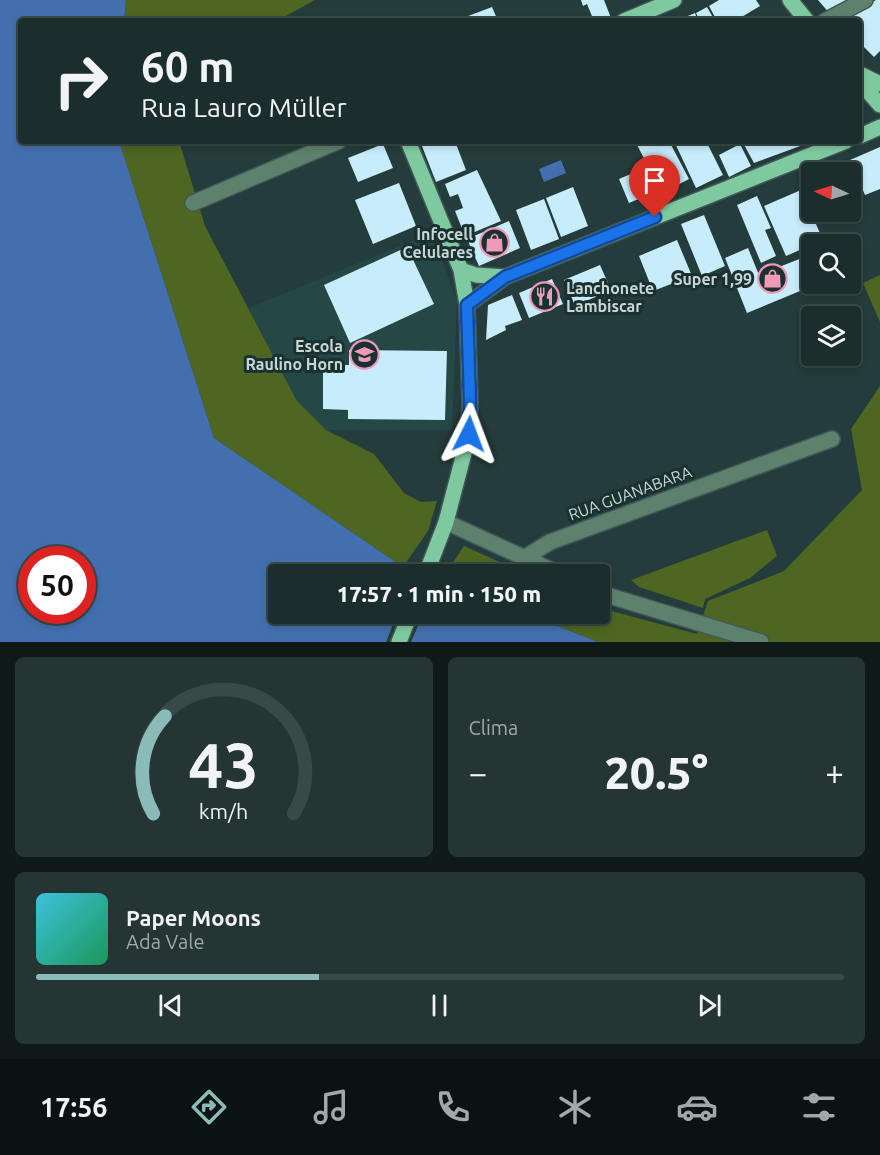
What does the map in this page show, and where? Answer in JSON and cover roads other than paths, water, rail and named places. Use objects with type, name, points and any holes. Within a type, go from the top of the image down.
[{"type":"main road","points":[[631,18],[674,0]]},
{"type":"main road","points":[[790,0],[805,18]]},
{"type":"main road","points":[[862,75],[880,84]]},
{"type":"main road","points":[[862,84],[880,105]]},
{"type":"main road","points":[[862,135],[880,127]]},
{"type":"main road","points":[[409,144],[461,270],[467,305],[469,434],[446,522],[430,564]]},
{"type":"main road","points":[[467,305],[505,277],[838,144]]},
{"type":"main road","points":[[461,270],[476,275],[505,277]]},
{"type":"main road","points":[[399,642],[406,624]]},
{"type":"street","points":[[831,18],[866,0]]},
{"type":"street","points":[[193,203],[332,144]]},
{"type":"street","name":"RUA GUANABARA","points":[[524,558],[550,542],[832,439]]},
{"type":"street","points":[[446,522],[538,564]]},
{"type":"street","points":[[610,596],[761,642]]},
{"type":"water","points":[[0,0],[126,0],[124,18],[18,18],[18,144],[120,144],[214,438],[399,564],[268,564],[268,624],[552,624],[598,642],[0,642]]},
{"type":"water","points":[[561,160],[566,173],[544,182],[539,169]]},
{"type":"place","name":"Infocell Celulares","points":[[494,243]]},
{"type":"place","name":"Super 1,99","points":[[773,279]]},
{"type":"place","name":"Lanchonete Lambiscar","points":[[545,297]]},
{"type":"place","name":"Escola Raulino Horn","points":[[364,355]]}]
